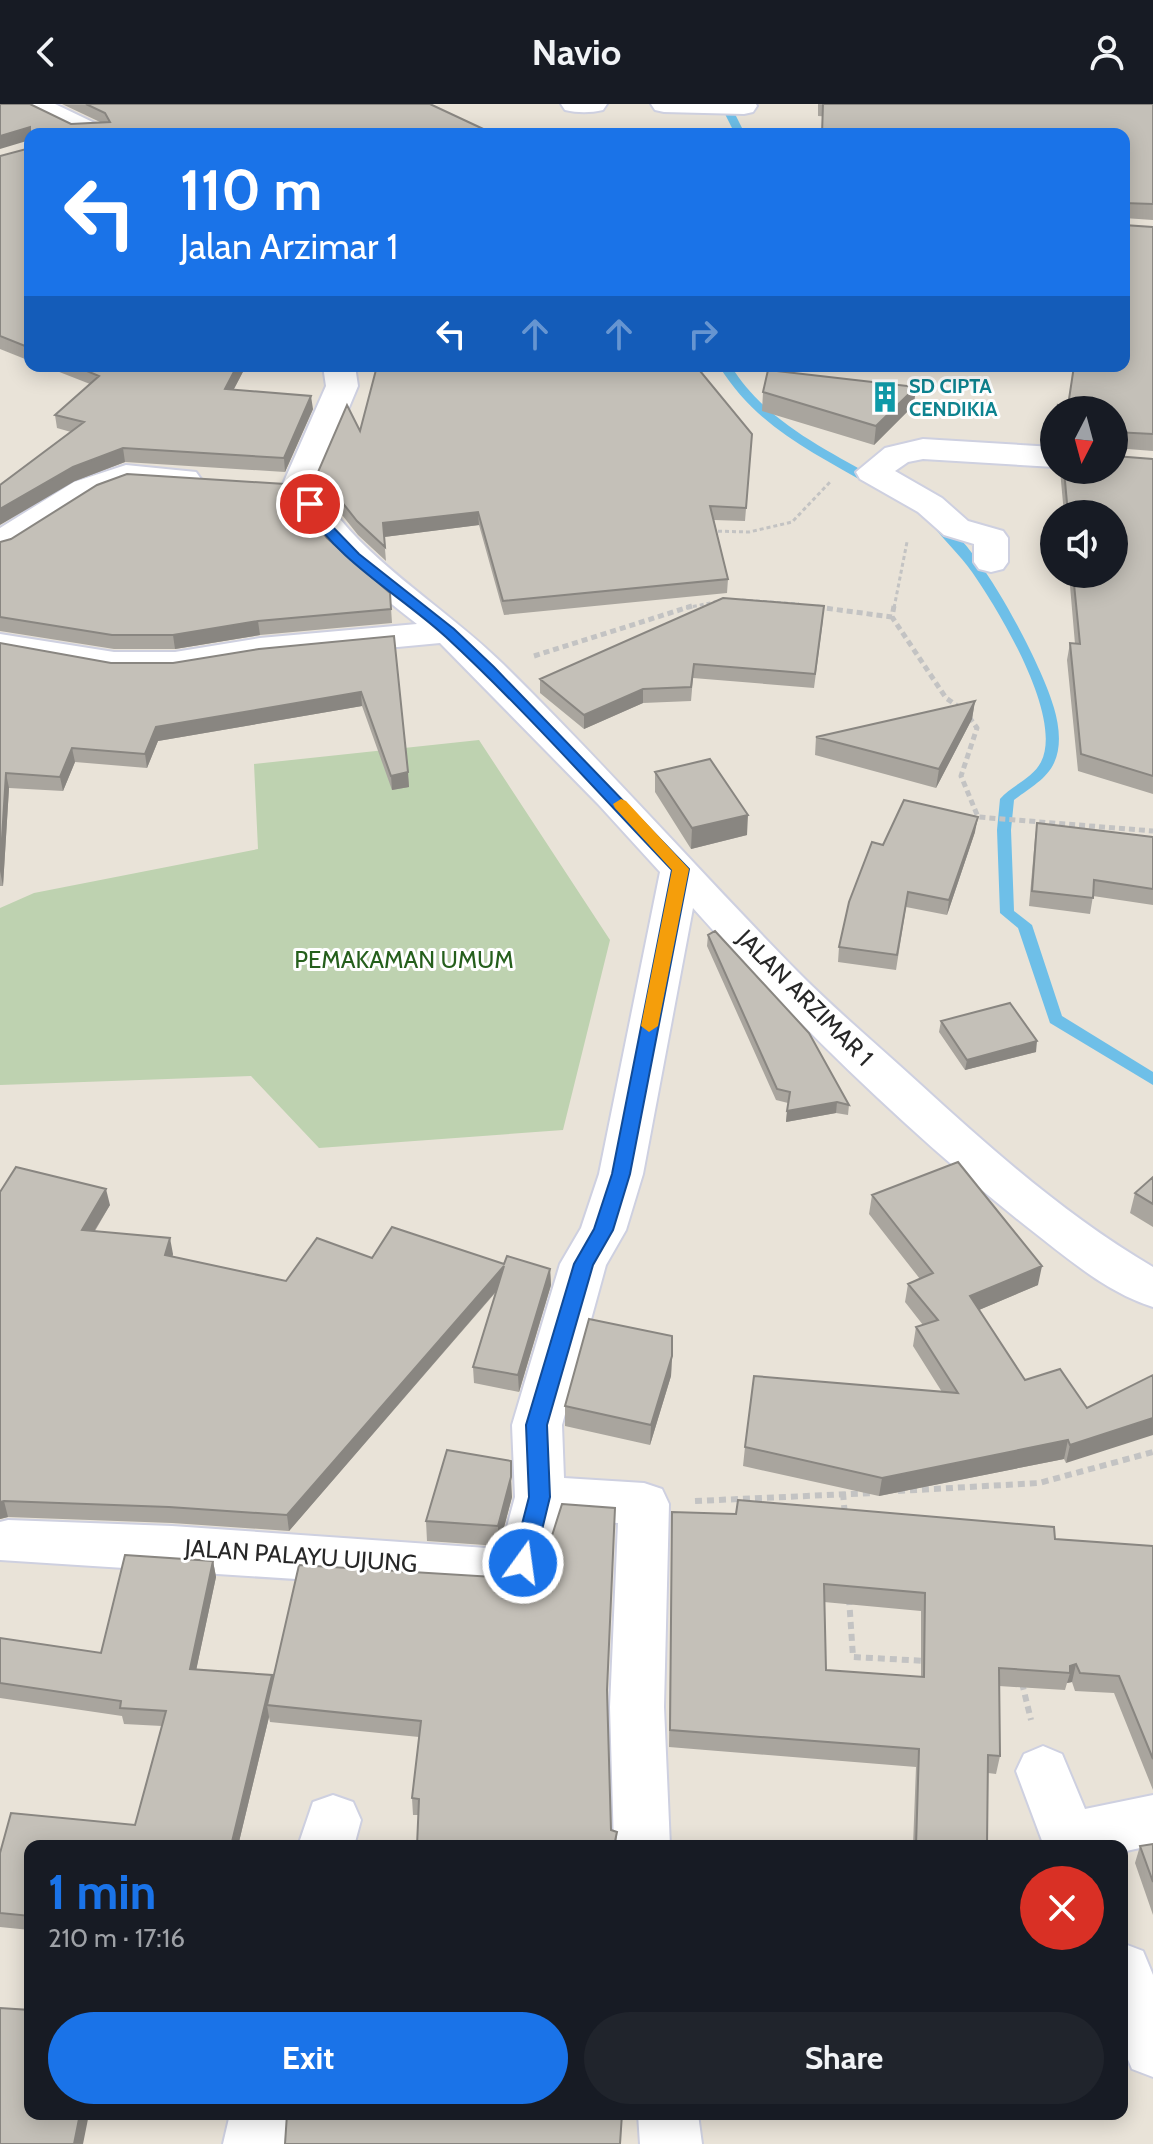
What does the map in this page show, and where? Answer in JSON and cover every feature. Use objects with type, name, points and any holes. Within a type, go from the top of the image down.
[{"type":"street","points":[[34,104],[83,128]]},
{"type":"street","points":[[574,104],[594,104]]},
{"type":"street","points":[[664,104],[740,105],[753,128]]},
{"type":"street","name":"JALAN ARZIMAR 1","points":[[340,372],[342,386],[283,485],[354,557],[449,632],[489,670],[680,869],[782,981],[981,1166],[1094,1254],[1153,1289]]},
{"type":"street","points":[[991,562],[991,538],[956,528],[930,505],[872,472],[897,455],[923,449],[1040,456]]},
{"type":"street","points":[[0,543],[86,489],[126,475],[220,481]]},
{"type":"street","points":[[0,645],[114,663],[175,663],[260,649],[449,632]]},
{"type":"street","name":"JALAN PALAYU UJUNG","points":[[8,1541],[172,1547],[512,1571],[523,1563],[540,1497],[537,1425],[583,1264],[603,1230],[621,1174],[680,869]]},
{"type":"street","points":[[540,1497],[644,1504],[637,1707],[642,1840]]},
{"type":"street","points":[[1043,1771],[1069,1840]]},
{"type":"street","points":[[1078,1840],[1153,1820]]},
{"type":"street","points":[[1128,1986],[1153,2048]]},
{"type":"street","points":[[254,2144],[259,2120]]},
{"type":"street","points":[[669,2120],[671,2144]]},
{"type":"path","points":[[708,531],[749,532],[792,522],[830,482]]},
{"type":"path","points":[[909,535],[892,617],[946,698],[964,711],[977,728],[961,776],[978,817],[1153,831]]},
{"type":"path","points":[[489,670],[710,600],[767,600],[892,617]]},
{"type":"path","points":[[644,1504],[1039,1483],[1153,1452]]},
{"type":"path","points":[[843,1493],[845,1523]]},
{"type":"path","points":[[849,1583],[853,1657],[943,1661]]},
{"type":"path","points":[[1022,1680],[1043,1771]]},
{"type":"green space","name":"PEMAKAMAN UMUM","points":[[479,740],[610,940],[563,1130],[319,1148],[251,1076],[0,1085],[0,908],[34,893],[258,849],[254,764]]},
{"type":"building","points":[[0,104],[30,104],[71,124],[110,122],[105,113],[86,104],[430,104],[481,128],[30,127],[0,136]]},
{"type":"building","points":[[823,104],[1153,104],[1153,204],[1130,203],[1130,128],[822,128]]},
{"type":"building","points":[[24,150],[24,346],[0,336],[0,156]]},
{"type":"building","points":[[1130,225],[1153,227],[1153,434],[1128,433],[1128,396],[1070,396],[1073,372],[1130,372]]},
{"type":"building","points":[[89,372],[234,372],[225,389],[311,396],[284,458],[123,448],[73,467],[0,509],[0,485],[84,422],[55,415],[99,376]]},
{"type":"building","points":[[375,372],[701,372],[752,434],[746,508],[710,506],[728,579],[503,601],[478,512],[383,523],[385,547],[357,521],[318,472],[347,405],[360,431]]},
{"type":"building","points":[[768,372],[916,387],[876,426],[763,392]]},
{"type":"building","points":[[1128,457],[1153,459],[1153,776],[1081,754],[1070,643],[1080,644],[1074,588],[1128,588],[1128,500],[1067,500],[1065,484],[1128,484]]},
{"type":"building","points":[[127,474],[285,484],[327,538],[390,593],[391,609],[258,621],[173,635],[112,635],[0,617],[0,542],[11,539],[97,485]]},
{"type":"building","points":[[723,598],[824,606],[815,674],[694,664],[691,687],[643,689],[584,715],[540,679]]},
{"type":"building","points":[[394,636],[408,772],[391,776],[361,692],[156,727],[145,754],[72,748],[60,777],[6,773],[0,871],[0,643],[111,663],[173,663],[259,649]]},
{"type":"building","points":[[975,701],[939,769],[816,737]]},
{"type":"building","points":[[710,759],[748,815],[692,828],[655,772]]},
{"type":"building","points":[[904,800],[978,817],[949,900],[908,892],[897,955],[839,947],[849,902],[872,842],[883,845]]},
{"type":"building","points":[[1037,823],[1153,837],[1153,889],[1094,880],[1093,898],[1032,891]]},
{"type":"building","points":[[715,931],[809,1033],[849,1105],[837,1102],[787,1111],[790,1092],[777,1089],[708,935]]},
{"type":"building","points":[[1010,1003],[1037,1041],[967,1060],[941,1021]]},
{"type":"building","points":[[958,1162],[1042,1266],[970,1296],[1025,1380],[1060,1369],[1087,1408],[1153,1375],[1153,1418],[1070,1445],[1068,1440],[882,1478],[745,1447],[754,1376],[958,1393],[916,1327],[938,1320],[908,1284],[933,1273],[872,1195]]},
{"type":"building","points":[[16,1167],[106,1189],[82,1230],[170,1238],[165,1255],[286,1281],[317,1238],[372,1258],[392,1227],[504,1264],[507,1256],[550,1269],[518,1375],[473,1367],[504,1266],[287,1515],[169,1507],[0,1502],[0,1192]]},
{"type":"building","points":[[1153,1177],[1153,1204],[1135,1193]]},
{"type":"building","points":[[589,1319],[672,1336],[672,1356],[651,1425],[565,1406]]},
{"type":"building","points":[[447,1450],[511,1461],[511,1477],[498,1526],[426,1521]]},
{"type":"building","points":[[738,1500],[1054,1527],[1055,1539],[1153,1546],[1153,1759],[1119,1676],[1080,1673],[1076,1664],[1070,1666],[1070,1673],[999,1668],[1000,1756],[988,1755],[987,1840],[916,1840],[919,1749],[670,1730],[672,1512],[736,1514]],"holes":[[[824,1584],[925,1593],[924,1677],[826,1670]]]},
{"type":"building","points":[[562,1504],[615,1508],[607,1690],[611,1830],[617,1832],[615,1840],[417,1840],[419,1799],[412,1798],[421,1721],[267,1705],[299,1565],[511,1578],[544,1561]]},
{"type":"building","points":[[125,1555],[213,1561],[190,1669],[272,1675],[232,1840],[24,1840],[24,1915],[0,1913],[0,1853],[11,1813],[135,1825],[166,1711],[120,1708],[121,1701],[0,1683],[0,1638],[101,1653]]},
{"type":"building","points":[[1153,1844],[1153,1882],[1140,1846]]},
{"type":"building","points":[[0,2008],[24,2010],[24,2120],[79,2120],[74,2144],[0,2144]]},
{"type":"building","points":[[287,2120],[622,2120],[620,2144],[285,2144]]},
{"type":"waterway","points":[[725,104],[737,128]]},
{"type":"waterway","points":[[729,372],[753,404],[771,420],[875,483]]},
{"type":"waterway","points":[[938,525],[976,568],[997,601],[1036,674],[1048,709],[1053,740],[1048,762],[1007,799],[1004,830],[1007,913],[1025,925],[1055,1019],[1153,1079]]},
{"type":"slow traffic","points":[[621,804],[680,869],[649,1026]]},
{"type":"place","name":"SD CIPTA CENDIKIA","points":[[885,397]]},
{"type":"route","points":[[310,504],[321,522],[354,557],[449,632],[489,670],[680,869],[621,1174],[603,1230],[583,1264],[537,1425],[540,1497],[523,1563]]}]
